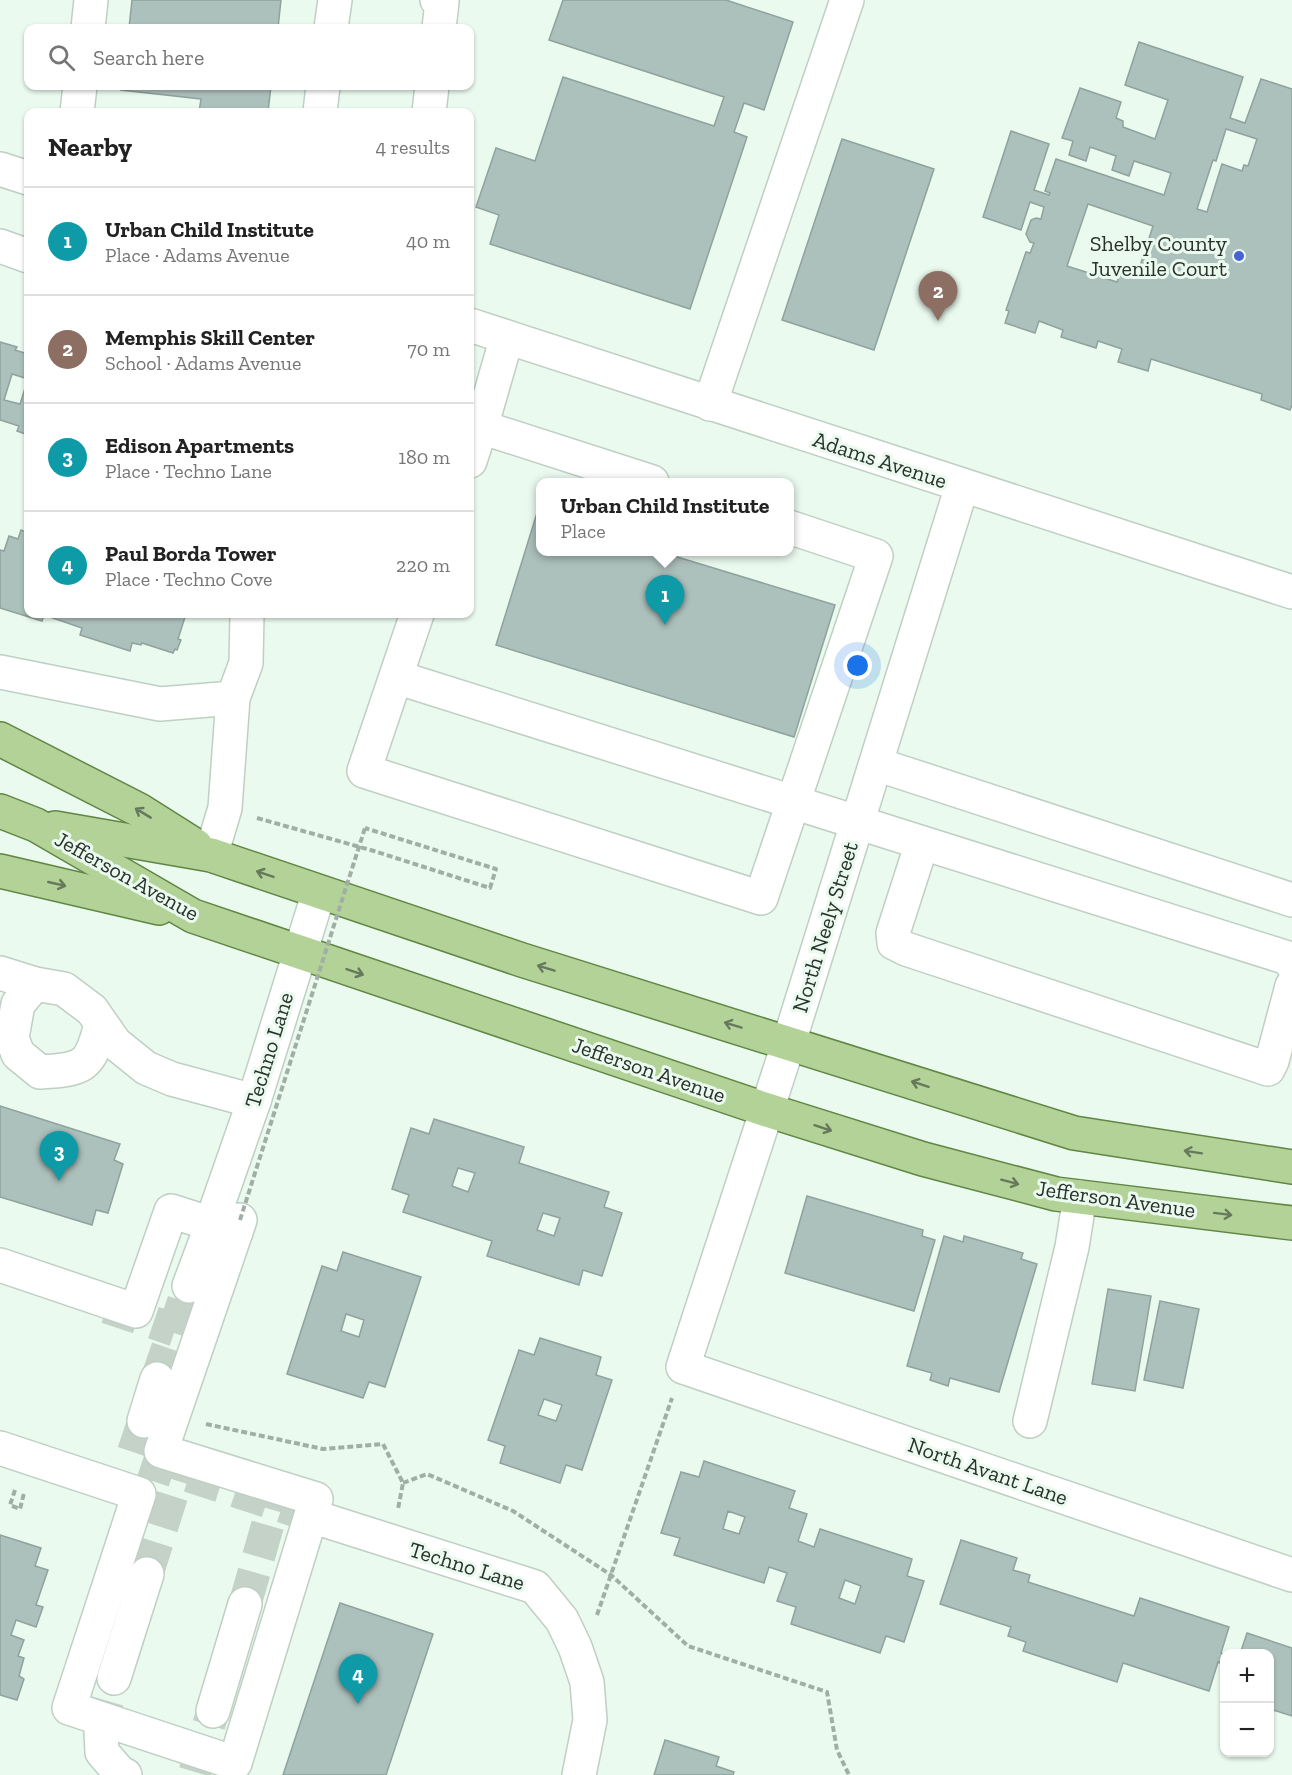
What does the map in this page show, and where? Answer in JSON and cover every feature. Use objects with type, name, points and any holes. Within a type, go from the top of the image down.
[{"type":"main road","points":[[0,739],[140,810],[211,855]]},
{"type":"main road","name":"Jefferson Avenue","points":[[0,811],[36,825],[193,916],[767,1110],[923,1160],[1056,1194],[1292,1223]]},
{"type":"main road","name":"Jefferson Avenue","points":[[36,825],[211,855],[522,960],[1074,1133],[1292,1167]]},
{"type":"main road","points":[[0,871],[193,916]]},
{"type":"street","points":[[88,24],[91,0]]},
{"type":"street","points":[[332,24],[335,0]]},
{"type":"street","points":[[437,0],[442,2],[439,24]]},
{"type":"street","points":[[710,404],[847,0]]},
{"type":"street","points":[[77,108],[80,90]]},
{"type":"street","points":[[321,108],[323,90]]},
{"type":"street","points":[[429,108],[432,90]]},
{"type":"street","points":[[0,169],[24,177]]},
{"type":"street","points":[[0,246],[24,255]]},
{"type":"street","name":"Adams Avenue","points":[[474,326],[1292,592]]},
{"type":"street","points":[[474,449],[507,337]]},
{"type":"street","points":[[481,427],[637,478]]},
{"type":"street","name":"North Neely Street","points":[[683,1366],[789,1042],[962,486]]},
{"type":"street","points":[[416,618],[364,771],[761,898],[876,555],[794,529]]},
{"type":"street","points":[[211,855],[225,808],[233,698],[246,663],[247,618]]},
{"type":"street","points":[[0,672],[160,704],[233,698]]},
{"type":"street","points":[[396,677],[1291,959],[1292,964]]},
{"type":"street","points":[[876,764],[1292,900]]},
{"type":"street","points":[[922,843],[893,933],[894,943],[906,949],[1268,1069],[1292,987]]},
{"type":"street","name":"Techno Lane","points":[[189,1286],[225,1224],[254,1101],[319,892]]},
{"type":"street","points":[[0,973],[35,984],[64,989],[92,1010],[115,1043],[146,1068],[172,1079],[254,1101]]},
{"type":"street","points":[[35,984],[18,1004],[12,1038],[18,1054],[40,1072],[72,1069],[83,1064],[93,1053],[101,1024]]},
{"type":"street","points":[[1030,1421],[1072,1247],[1080,1197]]},
{"type":"street","points":[[0,1265],[136,1311],[171,1211],[225,1224],[146,1497],[32,1466],[0,1448]]},
{"type":"street","name":"North Avant Lane","points":[[683,1366],[1292,1575]]},
{"type":"street","points":[[157,1379],[169,1418]]},
{"type":"street","points":[[139,1494],[69,1708],[235,1763],[316,1499],[161,1451]]},
{"type":"street","name":"Techno Lane","points":[[327,1521],[535,1587],[562,1620],[570,1635],[587,1682],[590,1720],[579,1775]]},
{"type":"street","points":[[114,1678],[147,1574]]},
{"type":"street","points":[[213,1711],[245,1604]]},
{"type":"street","points":[[101,1733],[102,1752],[120,1773],[125,1775]]},
{"type":"path","points":[[225,808],[374,851],[490,888],[496,869],[364,828],[225,1224]]},
{"type":"path","points":[[570,1635],[596,1620],[683,1366]]},
{"type":"path","points":[[169,1418],[323,1449],[382,1444],[403,1483],[393,1542]]},
{"type":"path","points":[[403,1483],[427,1474],[513,1511],[611,1575],[688,1646],[827,1692],[837,1750],[849,1775]]},
{"type":"building","points":[[132,0],[281,0],[278,24],[129,24]]},
{"type":"building","points":[[563,0],[726,0],[793,22],[764,110],[744,103],[734,132],[747,137],[690,309],[490,244],[499,215],[476,207],[496,148],[535,161],[563,77],[714,126],[724,97],[549,40]]},
{"type":"building","points":[[1139,42],[1243,77],[1230,118],[1245,123],[1261,79],[1292,89],[1292,405],[1290,410],[1261,400],[1262,394],[1151,359],[1148,371],[1118,362],[1122,349],[1098,341],[1096,348],[1061,337],[1063,330],[1039,321],[1035,333],[1005,323],[1009,311],[1006,310],[1026,252],[1030,253],[1034,243],[1030,242],[1026,234],[1031,220],[1041,219],[1044,207],[1030,202],[1021,230],[983,217],[1011,131],[1049,144],[1034,190],[1049,195],[1050,193],[1045,191],[1056,159],[1164,195],[1171,173],[1134,161],[1129,176],[1112,170],[1116,156],[1090,147],[1086,161],[1069,155],[1073,141],[1062,138],[1080,88],[1121,102],[1116,118],[1123,121],[1123,127],[1155,139],[1168,100],[1125,85]],"holes":[[[1226,129],[1257,139],[1248,166],[1244,165],[1242,171],[1222,164],[1207,212],[1197,209]],[[1088,204],[1153,226],[1137,275],[1121,270],[1117,282],[1067,266]]]},
{"type":"building","points":[[121,90],[271,90],[268,108],[200,108],[201,99]]},
{"type":"building","points":[[842,139],[934,169],[874,350],[782,320]]},
{"type":"building","points":[[0,342],[17,347],[15,350],[24,353],[24,378],[12,374],[4,400],[20,404],[24,392],[24,434],[17,431],[19,426],[0,420]]},
{"type":"building","points":[[536,516],[536,556],[674,556],[835,605],[794,737],[496,645]]},
{"type":"building","points":[[21,530],[24,531],[24,615],[0,608],[0,550],[4,551],[9,536],[18,539]]},
{"type":"building","points":[[53,618],[185,618],[178,639],[181,640],[177,650],[175,649],[173,653],[142,643],[141,645],[132,643],[130,651],[80,635],[82,628]]},
{"type":"building","points":[[0,1106],[120,1144],[114,1160],[123,1164],[108,1213],[96,1210],[92,1225],[0,1197]]},
{"type":"building","points":[[434,1119],[524,1147],[519,1163],[609,1192],[604,1207],[622,1213],[602,1276],[583,1270],[579,1285],[487,1256],[492,1241],[403,1212],[409,1195],[392,1189],[411,1128],[429,1134]],"holes":[[[458,1168],[475,1173],[468,1192],[452,1186]],[[543,1213],[560,1218],[554,1236],[537,1230]]]},
{"type":"building","points":[[807,1196],[923,1230],[922,1236],[935,1240],[914,1311],[785,1273]]},
{"type":"building","points":[[944,1236],[963,1242],[964,1236],[1023,1253],[1021,1259],[1037,1264],[999,1392],[950,1378],[948,1386],[930,1380],[932,1373],[907,1366]]},
{"type":"building","points":[[343,1252],[421,1277],[385,1387],[369,1382],[363,1398],[287,1374],[322,1266],[337,1271]],"holes":[[[346,1314],[364,1320],[359,1337],[341,1331]]]},
{"type":"building","points":[[1108,1289],[1151,1296],[1135,1391],[1092,1384]]},
{"type":"building","points":[[1160,1301],[1199,1309],[1183,1388],[1144,1380]]},
{"type":"building","points":[[540,1338],[601,1357],[596,1375],[612,1380],[582,1470],[566,1465],[560,1483],[500,1463],[505,1446],[488,1440],[519,1350],[534,1355]],"holes":[[[544,1399],[562,1405],[556,1421],[538,1415]]]},
{"type":"building","points":[[704,1461],[795,1491],[789,1508],[807,1514],[798,1541],[814,1547],[820,1529],[912,1559],[907,1576],[924,1581],[904,1642],[886,1636],[880,1653],[791,1624],[796,1607],[777,1601],[787,1573],[769,1567],[764,1583],[674,1555],[680,1538],[661,1533],[681,1472],[699,1477]],"holes":[[[728,1511],[745,1517],[739,1534],[723,1529]],[[845,1580],[861,1586],[855,1604],[839,1598]]]},
{"type":"building","points":[[0,1535],[41,1548],[35,1566],[48,1570],[36,1605],[43,1607],[36,1627],[16,1620],[11,1635],[24,1640],[18,1656],[24,1658],[19,1676],[24,1679],[17,1700],[0,1695]]},
{"type":"building","points":[[961,1540],[1017,1558],[1013,1570],[1030,1575],[1028,1582],[1134,1616],[1140,1598],[1229,1627],[1222,1649],[1220,1649],[1220,1663],[1218,1662],[1209,1691],[1123,1663],[1117,1682],[1023,1651],[1026,1642],[1008,1636],[1011,1627],[940,1604]]},
{"type":"building","points":[[340,1603],[433,1634],[386,1775],[283,1775]]},
{"type":"building","points":[[1247,1633],[1292,1648],[1292,1716],[1274,1710],[1274,1649],[1242,1649]]},
{"type":"building","points":[[665,1740],[719,1757],[716,1766],[734,1772],[733,1775],[654,1775]]},
{"type":"tunnel","points":[[157,1379],[189,1286]]},
{"type":"tunnel","points":[[107,1307],[175,1330]]},
{"type":"tunnel","points":[[144,1421],[132,1457],[327,1521]]},
{"type":"tunnel","points":[[147,1574],[179,1472]]},
{"type":"tunnel","points":[[245,1604],[274,1503]]},
{"type":"tunnel","points":[[101,1733],[102,1719],[114,1678]]},
{"type":"tunnel","points":[[195,1772],[213,1711]]},
{"type":"place","name":"Shelby County Juvenile Court","points":[[1239,256]]},
{"type":"place","name":"Memphis Skill Center","points":[[938,321]]},
{"type":"place","name":"Urban Child Institute","points":[[665,625]]},
{"type":"place","name":"Edison Apartments","points":[[59,1181]]},
{"type":"place","name":"Paul Borda Tower","points":[[358,1704]]}]
